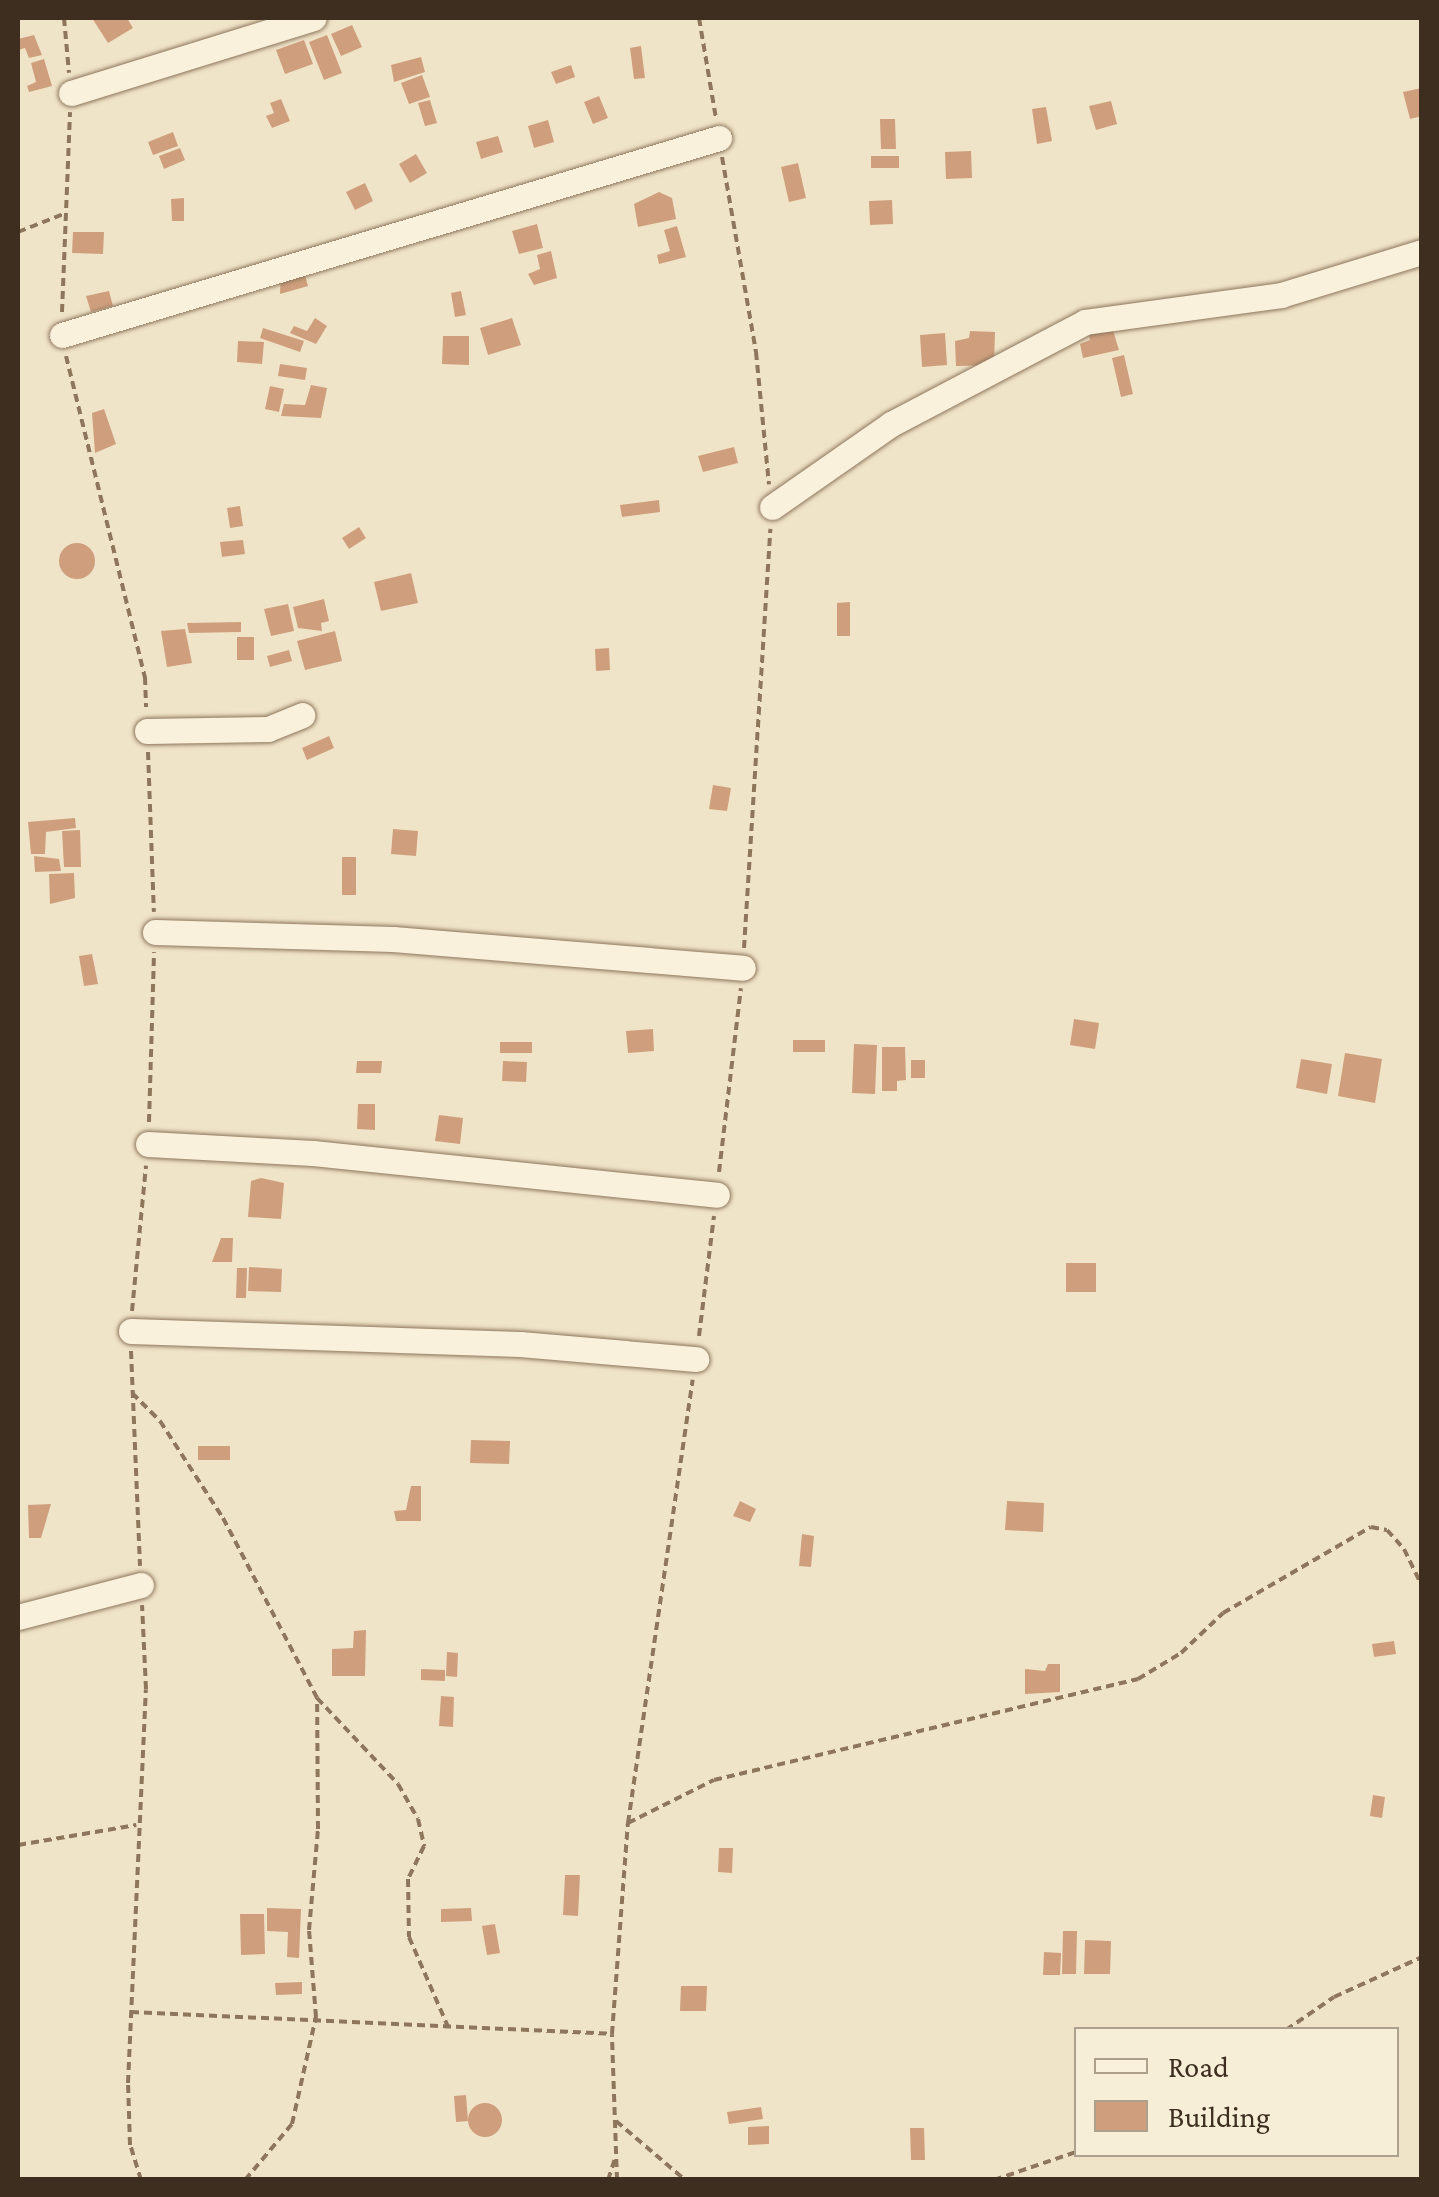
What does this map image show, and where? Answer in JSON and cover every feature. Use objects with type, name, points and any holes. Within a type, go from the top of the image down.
[{"type":"street","points":[[70,93],[314,18]]},
{"type":"street","points":[[62,335],[719,138]]},
{"type":"street","points":[[772,507],[891,424],[1085,322],[1281,296],[1422,252]]},
{"type":"street","points":[[147,732],[268,729],[302,716]]},
{"type":"street","points":[[155,932],[394,939],[743,968]]},
{"type":"street","points":[[148,1144],[313,1153],[716,1195]]},
{"type":"street","points":[[130,1331],[520,1344],[696,1359]]},
{"type":"street","points":[[18,1617],[141,1585]]},
{"type":"path","points":[[64,18],[70,93],[62,335],[144,677],[155,932],[148,1144],[130,1331],[146,1689],[131,2012],[130,2145],[141,2180]]},
{"type":"path","points":[[617,2180],[612,2034],[628,1823],[696,1359],[743,968],[772,507],[756,352],[699,18]]},
{"type":"path","points":[[18,232],[66,213]]},
{"type":"path","points":[[132,1393],[160,1422],[223,1518],[317,1698],[398,1784],[423,1830],[424,1846],[408,1879],[409,1937],[448,2029]]},
{"type":"path","points":[[628,1823],[714,1780],[1138,1679],[1181,1652],[1223,1612],[1371,1527],[1387,1530],[1404,1549],[1422,1586]]},
{"type":"path","points":[[245,2180],[292,2124],[316,2018],[309,1930],[318,1829],[317,1698]]},
{"type":"path","points":[[18,1845],[138,1825]]},
{"type":"path","points":[[1290,2027],[1334,1997],[1422,1957]]},
{"type":"path","points":[[131,2012],[612,2034]]},
{"type":"path","points":[[615,2120],[685,2180]]},
{"type":"path","points":[[994,2180],[1074,2153]]},
{"type":"path","points":[[608,2180],[616,2155]]},
{"type":"building","points":[[92,18],[127,18],[133,28],[108,43]]},
{"type":"building","points":[[352,25],[362,47],[341,56],[331,34]]},
{"type":"building","points":[[34,35],[42,55],[29,58],[25,48],[18,50],[18,39]]},
{"type":"building","points":[[327,35],[342,73],[324,80],[309,42]]},
{"type":"building","points":[[304,40],[313,64],[285,74],[276,50]]},
{"type":"building","points":[[641,46],[645,78],[634,79],[630,48]]},
{"type":"building","points":[[421,57],[425,72],[394,82],[391,65]]},
{"type":"building","points":[[44,59],[52,86],[29,92],[27,86],[36,82],[31,63]]},
{"type":"building","points":[[571,65],[575,77],[556,84],[551,72]]},
{"type":"building","points":[[422,75],[430,97],[409,104],[401,83]]},
{"type":"building","points":[[1422,88],[1422,116],[1410,119],[1403,92]]},
{"type":"building","points":[[599,96],[608,118],[593,124],[584,102]]},
{"type":"building","points":[[281,99],[290,121],[272,128],[266,116],[274,113],[270,103]]},
{"type":"building","points":[[430,100],[437,123],[425,126],[418,103]]},
{"type":"building","points":[[1111,101],[1117,124],[1096,130],[1089,106]]},
{"type":"building","points":[[1046,107],[1052,141],[1037,144],[1032,109]]},
{"type":"building","points":[[880,119],[895,119],[896,149],[881,149]]},
{"type":"building","points":[[548,120],[554,142],[534,148],[528,126]]},
{"type":"building","points":[[173,132],[178,146],[153,155],[148,142]]},
{"type":"building","points":[[498,136],[503,152],[481,159],[476,142]]},
{"type":"building","points":[[180,148],[185,160],[164,169],[159,156]]},
{"type":"building","points":[[971,151],[972,178],[946,179],[945,152]]},
{"type":"building","points":[[416,154],[427,173],[410,183],[399,164]]},
{"type":"building","points":[[871,156],[899,156],[899,168],[871,168]]},
{"type":"building","points":[[798,163],[806,198],[789,202],[781,167]]},
{"type":"building","points":[[365,183],[373,201],[355,210],[346,192]]},
{"type":"building","points":[[659,192],[672,198],[676,219],[638,227],[634,204]]},
{"type":"building","points":[[184,198],[184,221],[172,221],[171,199]]},
{"type":"building","points":[[892,200],[893,224],[870,225],[869,201]]},
{"type":"building","points":[[537,224],[543,248],[519,254],[512,231]]},
{"type":"building","points":[[677,226],[686,257],[659,264],[657,255],[670,251],[664,230]]},
{"type":"building","points":[[73,232],[104,232],[103,254],[72,253]]},
{"type":"building","points":[[551,251],[557,278],[534,285],[528,274],[540,269],[537,255]]},
{"type":"building","points":[[302,265],[308,286],[280,294],[281,271]]},
{"type":"building","points":[[109,291],[113,306],[91,312],[86,296]]},
{"type":"building","points":[[461,291],[466,315],[455,317],[451,293]]},
{"type":"building","points":[[315,318],[327,326],[316,344],[290,333],[294,326],[307,331]]},
{"type":"building","points":[[512,318],[521,345],[488,355],[480,328]]},
{"type":"building","points":[[1111,324],[1119,350],[1083,358],[1080,344],[1090,340],[1088,330]]},
{"type":"building","points":[[263,328],[304,341],[300,352],[260,338]]},
{"type":"building","points":[[970,331],[995,332],[994,365],[956,366],[955,341],[969,338]]},
{"type":"building","points":[[945,333],[947,365],[922,367],[920,335]]},
{"type":"building","points":[[443,336],[469,336],[469,365],[442,364]]},
{"type":"building","points":[[238,341],[264,342],[262,364],[237,362]]},
{"type":"building","points":[[1124,355],[1133,394],[1121,397],[1112,358]]},
{"type":"building","points":[[280,364],[307,368],[305,380],[278,376]]},
{"type":"building","points":[[311,385],[327,388],[321,418],[281,416],[284,404],[305,405]]},
{"type":"building","points":[[270,386],[284,389],[279,412],[265,409]]},
{"type":"building","points":[[104,409],[116,444],[95,453],[92,413]]},
{"type":"building","points":[[734,447],[738,463],[703,472],[698,456]]},
{"type":"building","points":[[659,500],[660,512],[622,517],[620,505]]},
{"type":"building","points":[[240,506],[243,526],[230,528],[227,508]]},
{"type":"building","points":[[359,527],[366,538],[349,549],[342,538]]},
{"type":"building","points":[[243,540],[245,554],[222,557],[220,542]]},
{"type":"building","points":[[77,543],[90,548],[95,561],[90,574],[77,579],[64,574],[59,561],[64,548]]},
{"type":"building","points":[[411,573],[418,603],[381,611],[374,582]]},
{"type":"building","points":[[324,599],[329,621],[321,623],[322,631],[298,628],[293,607]]},
{"type":"building","points":[[850,602],[850,636],[837,636],[837,603]]},
{"type":"building","points":[[288,604],[294,631],[271,636],[264,609]]},
{"type":"building","points":[[241,622],[241,632],[189,633],[187,623]]},
{"type":"building","points":[[185,629],[192,663],[167,667],[161,631]]},
{"type":"building","points":[[335,631],[342,661],[305,670],[297,641]]},
{"type":"building","points":[[237,637],[254,637],[254,660],[237,660]]},
{"type":"building","points":[[609,648],[610,670],[596,671],[595,649]]},
{"type":"building","points":[[289,650],[292,661],[270,667],[267,656]]},
{"type":"building","points":[[329,736],[334,748],[307,760],[302,748]]},
{"type":"building","points":[[713,785],[731,788],[727,811],[709,809]]},
{"type":"building","points":[[75,818],[76,828],[46,832],[45,854],[31,854],[28,822]]},
{"type":"building","points":[[393,829],[418,831],[416,856],[391,854]]},
{"type":"building","points":[[80,830],[81,867],[64,867],[62,831]]},
{"type":"building","points":[[34,856],[59,859],[61,871],[35,872]]},
{"type":"building","points":[[342,857],[356,857],[356,895],[342,895]]},
{"type":"building","points":[[74,873],[75,898],[50,904],[49,874]]},
{"type":"building","points":[[92,954],[98,984],[84,986],[79,956]]},
{"type":"building","points":[[1074,1019],[1099,1023],[1095,1049],[1070,1045]]},
{"type":"building","points":[[653,1029],[654,1051],[628,1053],[626,1031]]},
{"type":"building","points":[[793,1040],[825,1040],[825,1052],[793,1052]]},
{"type":"building","points":[[500,1042],[532,1042],[532,1053],[500,1053]]},
{"type":"building","points":[[854,1044],[877,1045],[875,1094],[852,1093]]},
{"type":"building","points":[[882,1047],[905,1047],[906,1080],[897,1081],[897,1091],[882,1091]]},
{"type":"building","points":[[1345,1053],[1382,1059],[1375,1103],[1338,1096]]},
{"type":"building","points":[[1301,1059],[1332,1064],[1327,1094],[1296,1088]]},
{"type":"building","points":[[911,1060],[925,1060],[925,1078],[911,1078]]},
{"type":"building","points":[[357,1061],[382,1061],[381,1073],[356,1073]]},
{"type":"building","points":[[503,1061],[527,1062],[526,1082],[502,1081]]},
{"type":"building","points":[[358,1104],[375,1104],[375,1130],[357,1129]]},
{"type":"building","points":[[439,1115],[463,1118],[460,1144],[435,1141]]},
{"type":"building","points":[[261,1178],[284,1183],[281,1219],[248,1217],[251,1181]]},
{"type":"building","points":[[221,1238],[233,1238],[232,1262],[212,1262]]},
{"type":"building","points":[[1066,1263],[1096,1263],[1096,1292],[1066,1292]]},
{"type":"building","points":[[249,1267],[282,1269],[281,1292],[248,1291]]},
{"type":"building","points":[[237,1268],[247,1268],[246,1298],[236,1298]]},
{"type":"building","points":[[471,1440],[510,1441],[509,1464],[470,1463]]},
{"type":"building","points":[[198,1446],[230,1446],[230,1460],[198,1460]]},
{"type":"building","points":[[411,1486],[421,1486],[421,1521],[396,1521],[394,1511],[406,1510]]},
{"type":"building","points":[[740,1501],[756,1509],[750,1522],[733,1516]]},
{"type":"building","points":[[1007,1501],[1044,1503],[1043,1532],[1005,1530]]},
{"type":"building","points":[[51,1504],[41,1538],[29,1538],[28,1505]]},
{"type":"building","points":[[802,1534],[814,1536],[811,1567],[799,1566]]},
{"type":"building","points":[[366,1630],[365,1676],[332,1676],[332,1649],[353,1648],[354,1631]]},
{"type":"building","points":[[1394,1641],[1396,1654],[1374,1657],[1372,1644]]},
{"type":"building","points":[[447,1652],[458,1653],[457,1677],[446,1676]]},
{"type":"building","points":[[1048,1664],[1060,1664],[1060,1692],[1025,1694],[1025,1669],[1045,1671]]},
{"type":"building","points":[[421,1669],[445,1670],[445,1681],[421,1680]]},
{"type":"building","points":[[441,1696],[454,1697],[453,1727],[439,1726]]},
{"type":"building","points":[[1373,1795],[1385,1797],[1382,1818],[1370,1816]]},
{"type":"building","points":[[719,1848],[733,1848],[732,1873],[718,1872]]},
{"type":"building","points":[[565,1875],[580,1875],[578,1916],[563,1915]]},
{"type":"building","points":[[267,1908],[301,1909],[299,1958],[287,1957],[288,1932],[267,1931]]},
{"type":"building","points":[[471,1908],[472,1921],[441,1922],[441,1909]]},
{"type":"building","points":[[240,1914],[264,1914],[265,1954],[241,1955]]},
{"type":"building","points":[[495,1924],[500,1953],[487,1955],[482,1926]]},
{"type":"building","points":[[1063,1931],[1077,1931],[1076,1974],[1062,1974]]},
{"type":"building","points":[[1085,1940],[1111,1941],[1110,1974],[1084,1974]]},
{"type":"building","points":[[1044,1952],[1061,1953],[1060,1975],[1043,1975]]},
{"type":"building","points":[[302,1982],[302,1994],[276,1995],[275,1983]]},
{"type":"building","points":[[681,1986],[707,1986],[706,2011],[680,2011]]},
{"type":"building","points":[[466,2095],[468,2121],[456,2122],[454,2096]]},
{"type":"building","points":[[485,2103],[497,2108],[502,2120],[497,2132],[485,2137],[473,2132],[468,2120],[473,2108]]},
{"type":"building","points":[[761,2107],[763,2119],[729,2124],[727,2112]]},
{"type":"building","points":[[769,2126],[769,2144],[748,2145],[748,2127]]},
{"type":"building","points":[[910,2128],[924,2128],[925,2160],[911,2160]]}]
